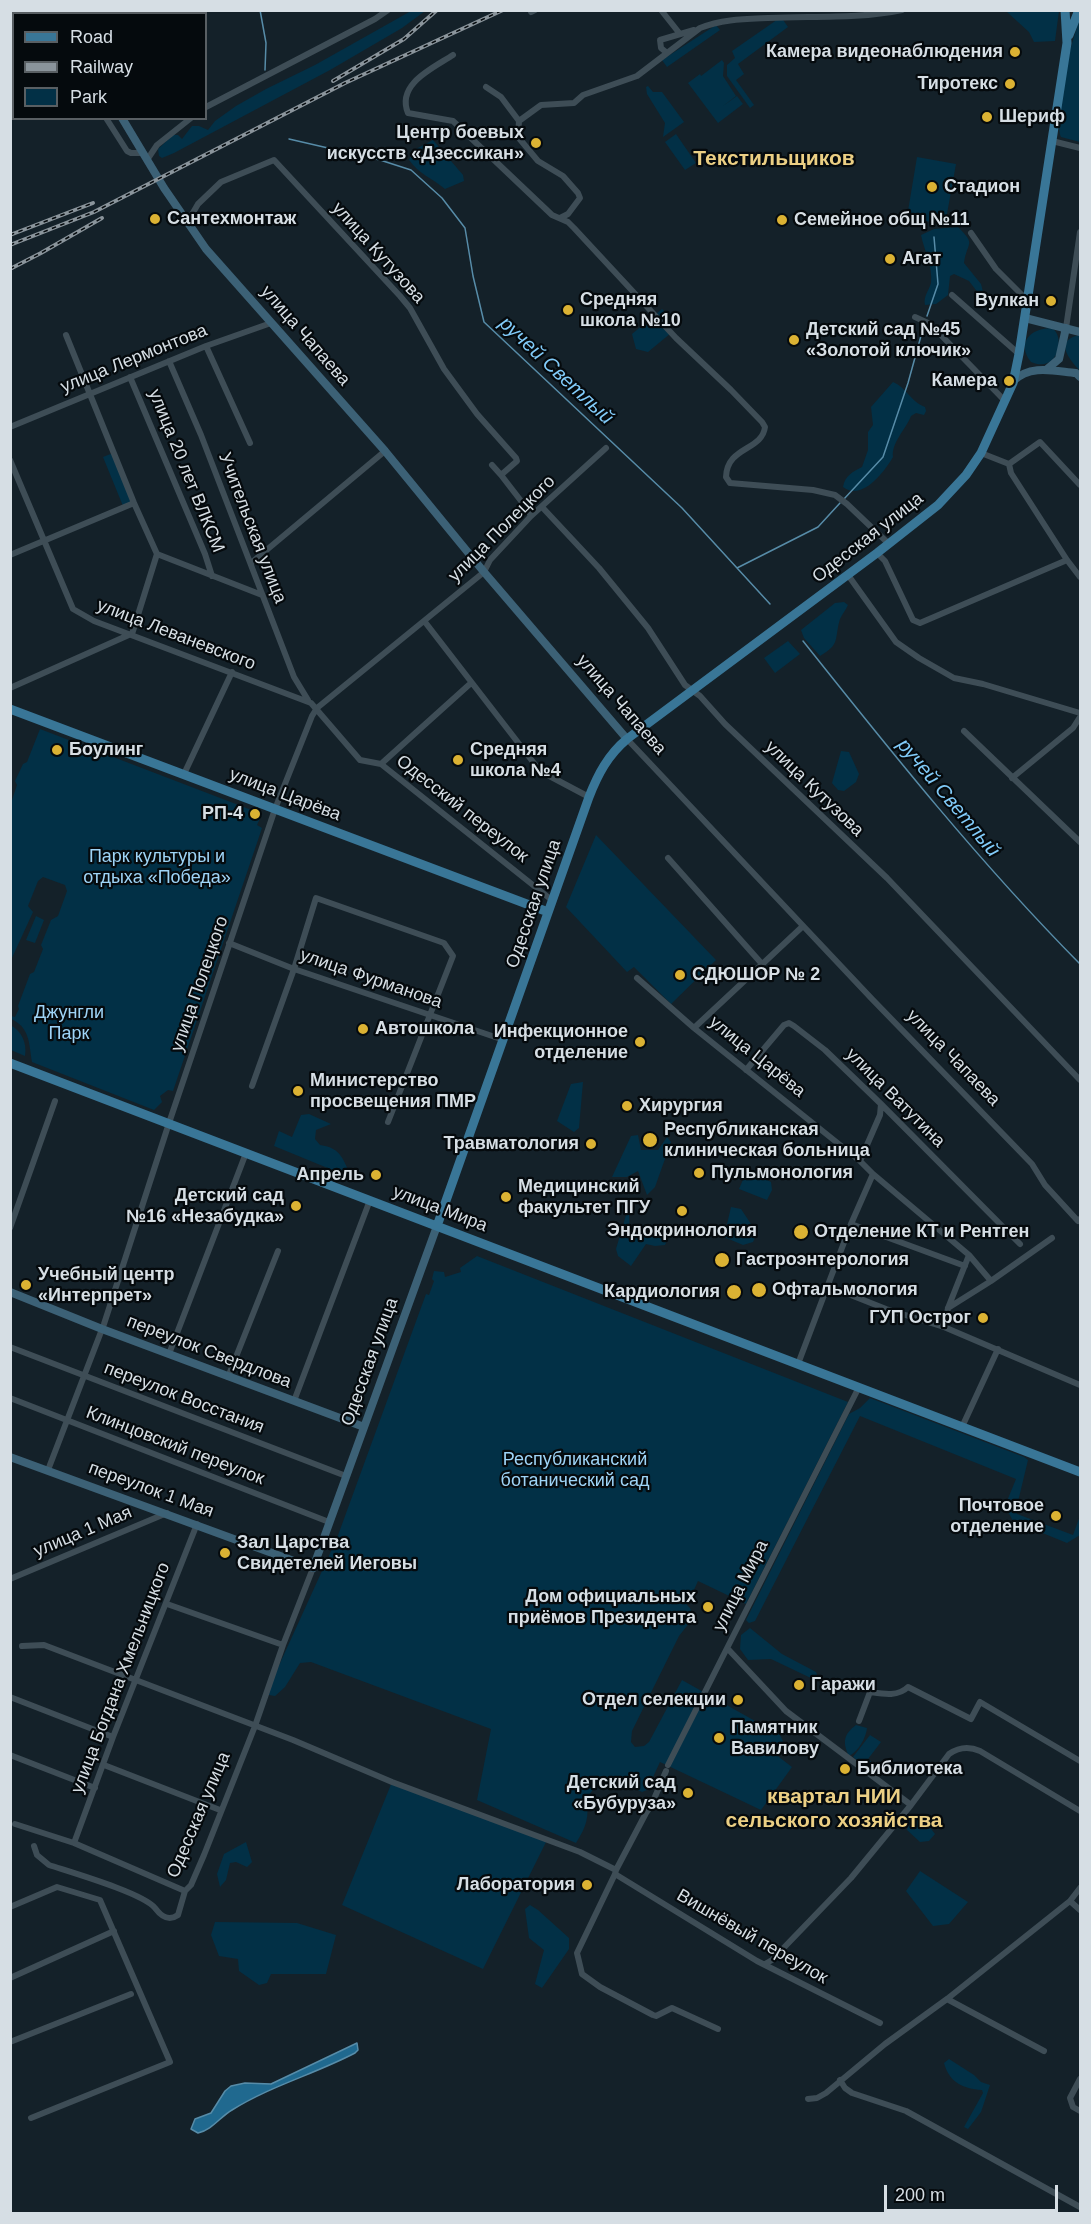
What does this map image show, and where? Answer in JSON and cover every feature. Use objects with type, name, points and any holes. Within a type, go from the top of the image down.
[{"type":"main road","points":[[1065,10],[1067,43]]},
{"type":"main road","points":[[1067,43],[1080,10]]},
{"type":"main road","name":"Одесская улица","points":[[437,1226],[589,797],[599,773],[610,756],[627,739],[848,575],[938,505],[966,475],[981,453],[1013,381],[1019,354],[1067,43]]},
{"type":"main road","name":"улица Царёва","points":[[10,709],[548,912]]},
{"type":"main road","name":"улица Мира","points":[[10,1062],[1080,1472]]},
{"type":"street","points":[[207,104],[388,10]]},
{"type":"street","points":[[661,10],[680,34]]},
{"type":"street","points":[[667,53],[661,48],[660,40],[733,20],[840,16],[903,10]]},
{"type":"street","points":[[519,121],[541,105],[574,103],[584,95],[637,76],[700,28]]},
{"type":"street","points":[[453,55],[416,78],[405,106],[408,113],[414,116],[453,121],[552,215],[574,228],[656,317],[731,390],[765,427],[760,440],[746,447],[729,464],[726,477],[730,483],[813,490],[839,498],[889,544]]},
{"type":"street","points":[[486,87],[501,97],[519,121],[518,137],[538,161],[563,176],[578,193],[580,198],[568,214],[560,218]]},
{"type":"street","points":[[107,120],[127,151],[145,157],[188,120]]},
{"type":"street","name":"улица Чапаева","points":[[123,120],[164,188],[206,249],[385,451],[484,572],[627,739],[1032,1164],[1045,1185],[1079,1220]]},
{"type":"street","points":[[1052,141],[1080,148]]},
{"type":"street","name":"улица Кутузова","points":[[187,223],[198,204],[221,182],[274,160],[410,308],[444,369],[477,414],[516,458],[517,461],[501,475]]},
{"type":"street","points":[[1013,381],[1026,372],[1053,366],[1060,357],[1080,232]]},
{"type":"street","points":[[971,233],[996,269],[1028,301]]},
{"type":"street","points":[[951,295],[1019,354],[1025,363],[1041,370],[1078,375]]},
{"type":"street","points":[[915,317],[936,330],[1005,401]]},
{"type":"street","points":[[1025,318],[1080,332]]},
{"type":"street","name":"улица Лермонтова","points":[[10,427],[130,376],[271,323]]},
{"type":"street","points":[[10,688],[132,634],[157,554],[66,335]]},
{"type":"street","points":[[206,346],[250,443]]},
{"type":"street","points":[[1060,357],[1078,375]]},
{"type":"street","name":"Учительская улица","points":[[169,361],[251,563],[297,684],[311,702]]},
{"type":"street","name":"улица 20 лет ВЛКСМ","points":[[130,376],[205,554],[212,576]]},
{"type":"street","points":[[1009,464],[1040,442],[1080,485]]},
{"type":"street","name":"улица Полецкого","points":[[48,1470],[102,1329],[229,943],[275,809],[307,725],[317,708],[484,572],[489,560],[531,516],[606,448]]},
{"type":"street","points":[[251,563],[385,451]]},
{"type":"street","points":[[981,453],[1009,464]]},
{"type":"street","name":"улица Леваневского","points":[[10,460],[74,609],[94,621],[311,702],[317,708]]},
{"type":"street","points":[[1009,464],[1011,473],[1080,577]]},
{"type":"street","points":[[492,465],[531,516]]},
{"type":"street","points":[[10,555],[134,503]]},
{"type":"street","name":"улица Кутузова","points":[[542,507],[599,568],[648,628],[685,685],[693,690],[725,724],[887,878],[1080,1080]]},
{"type":"street","points":[[877,553],[885,561],[914,620],[920,623],[1067,560]]},
{"type":"street","points":[[157,554],[262,595]]},
{"type":"street","points":[[848,575],[896,642],[919,658],[954,678],[983,684],[1080,715],[1073,728],[1012,778]]},
{"type":"street","points":[[425,622],[540,771],[589,797]]},
{"type":"street","points":[[184,774],[232,672]]},
{"type":"street","points":[[317,708],[360,760],[381,764],[471,683]]},
{"type":"street","points":[[964,731],[1080,842]]},
{"type":"street","name":"Одесский переулок","points":[[381,764],[553,901]]},
{"type":"street","points":[[668,858],[762,964]]},
{"type":"street","points":[[252,1086],[294,969],[316,898],[444,943],[449,947],[453,956],[388,1122]]},
{"type":"street","points":[[694,1028],[803,926]]},
{"type":"street","name":"улица Фурманова","points":[[229,943],[294,969],[504,1041]]},
{"type":"street","name":"улица Царёва","points":[[637,978],[694,1028],[860,1161],[969,1255],[991,1281]]},
{"type":"street","name":"улица Ватутина","points":[[746,1070],[784,1025],[789,1023],[825,1050],[1020,1244]]},
{"type":"street","points":[[10,1228],[14,1208],[55,1101]]},
{"type":"street","points":[[860,1161],[880,1114],[881,1104]]},
{"type":"street","points":[[169,1354],[246,1153]]},
{"type":"street","points":[[798,1364],[851,1224],[873,1174]]},
{"type":"street","points":[[294,1401],[370,1200]]},
{"type":"street","points":[[851,1224],[965,1266]]},
{"type":"street","name":"Одесская улица","points":[[34,1846],[37,1855],[49,1865],[149,1901],[161,1916],[175,1918],[180,1911],[185,1891],[195,1876],[255,1726],[282,1645],[313,1568],[437,1226]]},
{"type":"street","points":[[948,1308],[1052,1238]]},
{"type":"street","points":[[228,1377],[278,1251]]},
{"type":"street","points":[[944,1327],[948,1308],[969,1255]]},
{"type":"street","points":[[828,1286],[886,1309],[944,1327],[1080,1385]]},
{"type":"street","name":"переулок Свердлова","points":[[10,1292],[364,1427]]},
{"type":"street","name":"переулок Восстания","points":[[10,1347],[346,1476]]},
{"type":"street","points":[[962,1427],[998,1349]]},
{"type":"street","name":"улица Мира","points":[[859,1387],[728,1649],[786,1712],[911,1805]]},
{"type":"street","name":"Клинцовский переулок","points":[[10,1398],[329,1522]]},
{"type":"street","name":"переулок 1 Мая","points":[[10,1456],[313,1568]]},
{"type":"street","name":"улица 1 Мая","points":[[10,1579],[168,1513]]},
{"type":"street","name":"улица Богдана Хмельницкого","points":[[74,1844],[112,1737],[197,1524]]},
{"type":"street","points":[[167,1604],[282,1645]]},
{"type":"street","name":"Вишнёвый переулок","points":[[22,1646],[44,1644],[392,1782],[580,1852],[757,1961],[880,2023]]},
{"type":"street","points":[[718,2029],[672,2008],[653,2016],[600,1987],[582,1974],[578,1953],[615,1872],[651,1806],[667,1768],[728,1649]]},
{"type":"street","points":[[859,1722],[870,1692],[888,1694],[903,1692],[908,1687],[971,1719],[980,1702],[1080,1761]]},
{"type":"street","points":[[10,1697],[112,1737]]},
{"type":"street","points":[[765,1964],[772,1960],[851,1878],[950,1754],[965,1747],[972,1748],[993,1758],[1080,1811]]},
{"type":"street","points":[[10,1755],[95,1788]]},
{"type":"street","points":[[104,1764],[220,1810]]},
{"type":"street","points":[[15,1824],[74,1844],[185,1891]]},
{"type":"street","points":[[10,1907],[57,1887],[100,1900],[170,2062],[31,2118]]},
{"type":"street","points":[[808,2099],[817,2098],[826,2093],[885,2044],[947,1999],[1070,1901],[1080,1888]]},
{"type":"street","points":[[1070,1901],[1080,1910]]},
{"type":"street","points":[[10,1978],[114,1931]]},
{"type":"street","points":[[10,2042],[131,1994]]},
{"type":"street","points":[[947,1999],[1044,2051]]},
{"type":"street","points":[[1080,2079],[1070,2098],[1073,2107],[1080,2111]]},
{"type":"street","points":[[840,2080],[852,2093],[906,2111],[1080,2208]]},
{"type":"green space","points":[[411,11],[425,11],[402,28],[330,70],[174,153],[162,158],[159,156],[158,149],[173,135],[178,135],[182,139],[192,126],[208,130],[215,121],[236,106]]},
{"type":"green space","points":[[991,11],[1059,11],[1055,41],[1034,42],[1029,32],[1007,12]]},
{"type":"green space","points":[[781,17],[788,27],[738,64],[744,74],[736,80],[754,105],[750,108],[727,76],[727,65],[735,58],[732,51]]},
{"type":"green space","points":[[1080,19],[1080,142],[1061,137],[1059,112],[1064,78]]},
{"type":"green space","points":[[716,25],[720,30],[667,67],[662,60]]},
{"type":"green space","points":[[722,60],[724,63],[723,76],[736,96],[723,106],[737,96],[743,104],[718,123],[688,83]]},
{"type":"green space","points":[[648,86],[653,92],[662,92],[684,122],[663,137],[665,123],[647,94],[646,87]]},
{"type":"green space","points":[[676,134],[696,163],[685,170],[665,142]]},
{"type":"green space","points":[[433,140],[463,175],[464,181],[445,189],[421,172],[409,160],[414,150]]},
{"type":"green space","name":"Стадион","points":[[917,157],[956,164],[945,225],[907,217]]},
{"type":"green space","points":[[958,227],[969,241],[964,263],[981,284],[983,292],[979,294],[969,281],[954,274],[950,276],[948,295],[936,304],[925,305],[931,277],[930,265],[921,235],[934,229]]},
{"type":"green space","points":[[662,309],[666,313],[671,333],[648,352],[636,349],[632,334]]},
{"type":"green space","points":[[1052,328],[1058,339],[1057,353],[1048,363],[1031,362],[1025,349],[1028,338],[1037,331]]},
{"type":"green space","points":[[1080,335],[1080,371],[1068,356],[1065,345],[1072,337]]},
{"type":"green space","points":[[893,382],[925,407],[926,411],[924,415],[916,413],[911,416],[896,441],[893,457],[879,477],[865,488],[850,491],[843,487],[844,483],[853,472],[862,467],[868,450],[868,432],[873,425],[871,407]]},
{"type":"green space","points":[[113,453],[134,502],[123,506],[103,457]]},
{"type":"green space","points":[[844,602],[848,605],[840,619],[836,641],[827,652],[820,656],[804,638],[801,630],[835,603]]},
{"type":"green space","points":[[788,641],[800,654],[775,673],[764,658]]},
{"type":"green space","name":"Парк культуры и отдыха «Победа»","points":[[40,729],[262,814],[257,825],[262,828],[173,1091],[168,1090],[160,1096],[162,1102],[154,1110],[32,1062],[25,1031],[11,1019],[11,1016],[15,1017],[19,1009],[18,1006],[30,974],[34,972],[43,949],[41,945],[51,920],[58,916],[67,891],[65,885],[43,877],[38,881],[28,906],[33,912],[11,960],[11,803],[17,785],[15,781],[23,764],[27,762]]},
{"type":"green space","points":[[841,751],[849,752],[859,774],[856,782],[844,791],[838,790],[832,783]]},
{"type":"green space","points":[[596,835],[716,960],[671,1004],[634,967],[627,972],[566,907]]},
{"type":"green space","points":[[36,916],[44,920],[35,943],[26,940]]},
{"type":"green space","points":[[10,1025],[23,1038],[25,1056],[11,1050]]},
{"type":"green space","points":[[583,1082],[579,1128],[574,1132],[557,1121],[571,1084]]},
{"type":"green space","points":[[309,1114],[331,1124],[316,1130],[315,1139],[320,1145],[333,1149],[341,1156],[352,1178],[274,1146],[279,1131],[292,1137],[301,1115]]},
{"type":"green space","points":[[638,1135],[641,1150],[658,1150],[667,1137],[671,1142],[655,1187],[647,1195],[638,1171],[627,1177],[612,1177],[631,1136]]},
{"type":"green space","points":[[754,1173],[771,1182],[772,1190],[767,1200],[739,1189],[745,1175]]},
{"type":"green space","points":[[731,1207],[741,1209],[757,1233],[753,1242],[743,1245],[724,1237]]},
{"type":"green space","points":[[629,1213],[630,1235],[635,1234],[636,1227],[650,1225],[669,1236],[665,1245],[646,1244],[631,1266],[618,1256],[616,1249],[626,1215]]},
{"type":"green space","name":"Республиканский ботанический сад","points":[[477,1256],[848,1402],[746,1604],[698,1581],[687,1605],[694,1617],[679,1636],[632,1731],[631,1742],[635,1747],[644,1746],[649,1742],[682,1680],[780,1735],[783,1741],[776,1752],[792,1767],[761,1810],[660,1762],[647,1790],[642,1792],[613,1778],[598,1779],[598,1783],[586,1799],[588,1811],[586,1822],[576,1843],[477,1800],[491,1729],[311,1662],[300,1663],[285,1687],[275,1696],[269,1695],[271,1683],[337,1538],[426,1294],[429,1295],[434,1281],[432,1279],[434,1271],[444,1272],[445,1277],[461,1272],[460,1268]]},
{"type":"green space","points":[[870,1398],[1024,1457],[1028,1460],[1017,1514],[1073,1535],[1080,1516],[1080,1535],[1067,1543],[1013,1521],[1005,1506],[1016,1479],[860,1416],[755,1621],[749,1623],[746,1620],[849,1414],[860,1408]]},
{"type":"green space","points":[[750,1628],[782,1654],[816,1672],[818,1677],[815,1680],[771,1659],[748,1660],[740,1649],[741,1635]]},
{"type":"green space","points":[[856,1725],[867,1728],[858,1748],[849,1756],[845,1747],[845,1739]]},
{"type":"green space","points":[[870,1735],[881,1742],[868,1759],[874,1764],[870,1770],[853,1757]]},
{"type":"green space","points":[[392,1782],[547,1840],[483,1969],[342,1905]]},
{"type":"green space","points":[[910,1815],[926,1822],[935,1834],[929,1841],[920,1842],[907,1830]]},
{"type":"green space","points":[[246,1842],[252,1862],[247,1867],[236,1862],[230,1863],[226,1880],[220,1887],[217,1874],[224,1854]]},
{"type":"green space","points":[[920,1871],[968,1902],[949,1924],[933,1926],[906,1891]]},
{"type":"green space","points":[[530,1905],[569,1938],[569,1949],[542,1988],[535,1984],[544,1950],[529,1938],[525,1909]]},
{"type":"green space","points":[[215,1922],[297,1923],[336,1935],[326,1974],[271,1974],[267,1983],[259,1985],[239,1971],[238,1959],[219,1956],[211,1935]]},
{"type":"green space","points":[[949,2059],[981,2082],[990,2085],[981,2112],[968,2129],[964,2127],[983,2093],[982,2090],[963,2086],[953,2080],[944,2063]]},
{"type":"shaded area","points":[[357,2043],[358,2050],[355,2053],[247,2102],[203,2131],[198,2133],[191,2129],[195,2119],[211,2113],[225,2091],[231,2086],[245,2083],[271,2084]]},
{"type":"waterway","name":"ручей Светлый","points":[[260,10],[266,43],[265,70]]},
{"type":"waterway","name":"ручей Светлый","points":[[289,139],[380,160],[411,170],[442,198],[465,228],[484,322],[682,508],[770,604]]},
{"type":"waterway","points":[[927,316],[938,284],[934,237]]},
{"type":"waterway","points":[[844,499],[883,457],[908,383],[924,325]]},
{"type":"waterway","points":[[737,568],[818,527],[840,503]]},
{"type":"waterway","name":"ручей Светлый","points":[[803,641],[903,766],[972,847],[1080,964]]},
{"type":"railway","points":[[333,81],[404,39],[437,10]]},
{"type":"railway","points":[[10,245],[94,212],[345,83],[503,10]]},
{"type":"railway","points":[[10,235],[93,203]]},
{"type":"railway","points":[[10,269],[102,218]]},
{"type":"place","name":"Камера видеонаблюдения","points":[[1015,52]]},
{"type":"place","name":"Тиротекс","points":[[1010,84]]},
{"type":"place","name":"Шериф","points":[[987,117]]},
{"type":"place","name":"Центр боевых искусств «Дзессикан»","points":[[536,143]]},
{"type":"place","name":"Стадион","points":[[932,187]]},
{"type":"place","name":"Сантехмонтаж","points":[[155,219]]},
{"type":"place","name":"Семейное общ №11","points":[[782,220]]},
{"type":"place","name":"Агат","points":[[890,259]]},
{"type":"place","name":"Вулкан","points":[[1051,301]]},
{"type":"place","name":"Средняя школа №10","points":[[568,310]]},
{"type":"place","name":"Детский сад №45 «Золотой ключик»","points":[[794,340]]},
{"type":"place","name":"Камера","points":[[1009,381]]},
{"type":"place","name":"Боулинг","points":[[57,750]]},
{"type":"place","name":"Средняя школа №4","points":[[458,760]]},
{"type":"place","name":"РП-4","points":[[255,814]]},
{"type":"place","name":"СДЮШОР № 2","points":[[680,975]]},
{"type":"place","name":"Автошкола","points":[[363,1029]]},
{"type":"place","name":"Инфекционное отделение","points":[[640,1042]]},
{"type":"place","name":"Министерство просвещения ПМР","points":[[298,1091]]},
{"type":"place","name":"Хирургия","points":[[627,1106]]},
{"type":"place","name":"Республиканская клиническая больница","points":[[650,1140]]},
{"type":"place","name":"Травматология","points":[[591,1144]]},
{"type":"place","name":"Пульмонология","points":[[699,1173]]},
{"type":"place","name":"Апрель","points":[[376,1175]]},
{"type":"place","name":"Медицинский факультет ПГУ","points":[[506,1197]]},
{"type":"place","name":"Детский сад №16 «Незабудка»","points":[[296,1206]]},
{"type":"place","name":"Эндокринология","points":[[682,1211]]},
{"type":"place","name":"Отделение КТ и Рентген","points":[[801,1232]]},
{"type":"place","name":"Гастроэнтерология","points":[[722,1260]]},
{"type":"place","name":"Учебный центр «Интерпрет»","points":[[26,1285]]},
{"type":"place","name":"Офтальмология","points":[[759,1290]]},
{"type":"place","name":"Кардиология","points":[[734,1292]]},
{"type":"place","name":"ГУП Острог","points":[[983,1318]]},
{"type":"place","name":"Почтовое отделение","points":[[1056,1516]]},
{"type":"place","name":"Зал Царства Свидетелей Иеговы","points":[[225,1553]]},
{"type":"place","name":"Дом официальных приёмов Президента","points":[[708,1607]]},
{"type":"place","name":"Гаражи","points":[[799,1685]]},
{"type":"place","name":"Отдел селекции","points":[[738,1700]]},
{"type":"place","name":"Памятник Вавилову","points":[[719,1738]]},
{"type":"place","name":"Библиотека","points":[[845,1769]]},
{"type":"place","name":"Детский сад «Бубуруза»","points":[[688,1793]]},
{"type":"place","name":"Лаборатория","points":[[587,1885]]},
{"type":"district","name":"Текстильщиков","points":[[774,159]]},
{"type":"district","name":"квартал НИИ сельского хозяйства","points":[[834,1809]]},
{"type":"park label","name":"Джунгли Парк","points":[[69,1023]]}]
